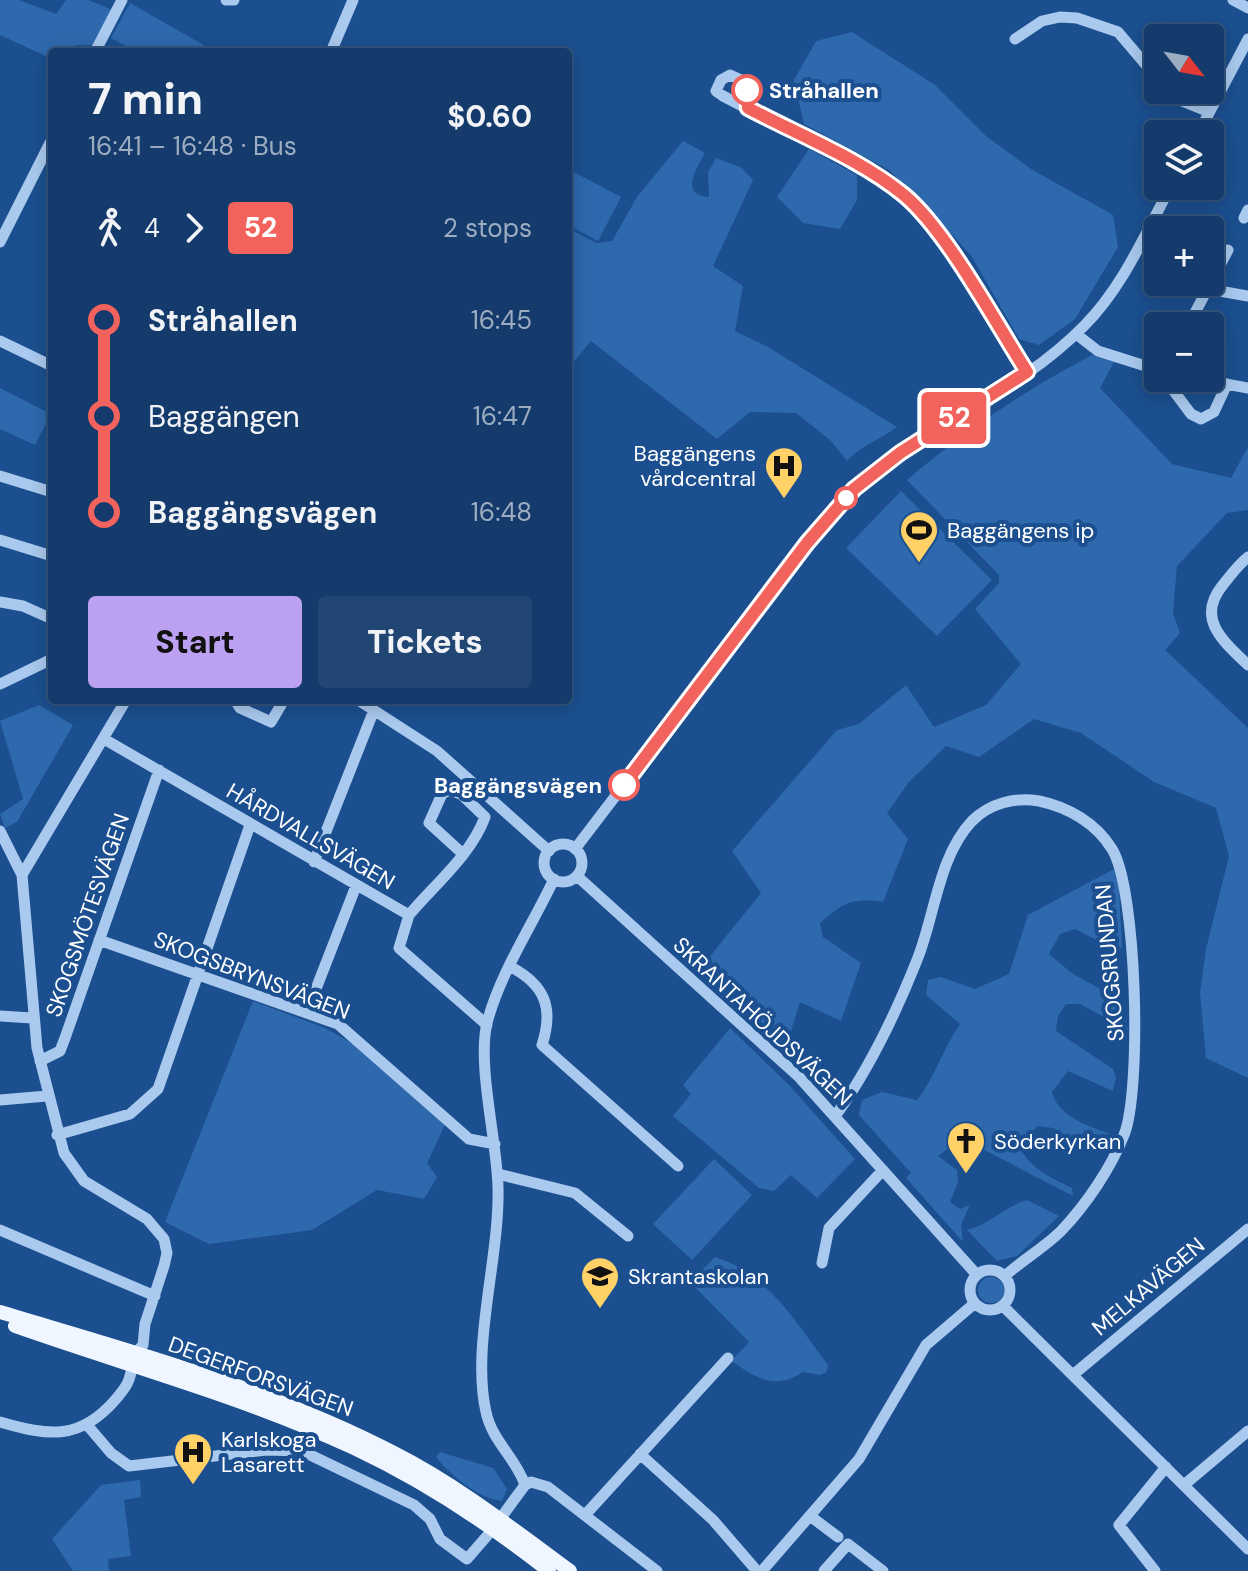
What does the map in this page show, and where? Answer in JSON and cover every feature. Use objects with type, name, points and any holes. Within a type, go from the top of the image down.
[{"type":"main road","name":"DEGERFORSVÄGEN","points":[[0,1312],[133,1360],[356,1449],[497,1524],[570,1571]]},
{"type":"main road","name":"DEGERFORSVÄGEN","points":[[0,1321],[133,1360]]},
{"type":"main road","name":"DEGERFORSVÄGEN","points":[[497,1524],[549,1571]]},
{"type":"street","points":[[97,48],[122,0]]},
{"type":"street","points":[[226,0],[234,0]]},
{"type":"street","points":[[333,48],[353,0]]},
{"type":"street","points":[[1233,0],[1248,8]]},
{"type":"street","points":[[1015,39],[1042,21],[1060,17],[1106,26],[1127,39],[1144,61]]},
{"type":"street","points":[[1205,120],[1248,39]]},
{"type":"street","points":[[1189,104],[1209,112]]},
{"type":"street","points":[[748,108],[873,174],[915,205],[934,227],[1027,372]]},
{"type":"street","points":[[0,242],[5,218],[48,146]]},
{"type":"street","points":[[575,849],[807,543],[854,489],[900,453],[1027,372],[1076,334],[1110,296],[1163,200]]},
{"type":"street","points":[[1224,258],[1228,250]]},
{"type":"street","points":[[1224,292],[1248,296]]},
{"type":"street","points":[[1076,334],[1098,351],[1144,366]]},
{"type":"street","points":[[0,341],[48,364]]},
{"type":"street","points":[[1224,383],[1248,388]]},
{"type":"street","points":[[1224,390],[1227,384]]},
{"type":"street","points":[[1174,392],[1191,414],[1201,419],[1214,412],[1223,392]]},
{"type":"street","points":[[0,476],[48,491]]},
{"type":"street","points":[[0,540],[48,555]]},
{"type":"street","points":[[1248,557],[1213,598],[1210,613],[1217,633],[1248,665]]},
{"type":"street","points":[[0,602],[23,606],[48,617]]},
{"type":"street","points":[[0,684],[48,661]]},
{"type":"street","points":[[22,875],[124,704]]},
{"type":"street","points":[[238,704],[271,722],[282,704]]},
{"type":"street","points":[[364,704],[437,751],[549,851]]},
{"type":"street","points":[[314,862],[374,710]]},
{"type":"street","name":"HÅRDVALLSVÄGEN","points":[[104,739],[409,915],[399,948],[487,1025]]},
{"type":"street","name":"SKOGSMÖTESVÄGEN","points":[[40,1061],[60,1051],[159,770]]},
{"type":"street","points":[[409,915],[463,854],[485,817],[461,794],[449,790],[442,794],[429,823],[463,854]]},
{"type":"street","name":"SKOGSRUNDAN","points":[[836,1115],[862,1073],[918,959],[949,860],[970,823],[994,806],[1020,799],[1058,806],[1086,821],[1112,848],[1124,881],[1136,1051],[1133,1098],[1123,1138],[1089,1194],[1061,1230],[1005,1276]]},
{"type":"street","points":[[57,1135],[118,1118],[150,1099],[162,1079],[250,825]]},
{"type":"street","points":[[0,831],[22,875],[32,1018],[57,1135],[69,1161],[84,1181],[158,1228],[167,1253],[145,1324],[133,1341],[133,1360],[121,1378],[118,1396],[88,1426],[44,1432],[0,1422]]},
{"type":"street","points":[[560,845],[575,849],[581,862],[577,876],[567,881],[554,879],[545,865],[549,851],[560,845]]},
{"type":"street","name":"SKRANTAHÖJDSVÄGEN","points":[[577,876],[775,1055],[836,1115],[977,1275]]},
{"type":"street","points":[[525,1485],[518,1464],[496,1439],[483,1401],[498,1174],[485,1051],[487,1025],[554,879]]},
{"type":"street","points":[[307,1012],[356,886]]},
{"type":"street","name":"SKOGSBRYNSVÄGEN","points":[[99,940],[307,1012],[349,1031],[469,1139],[495,1144]]},
{"type":"street","points":[[511,967],[535,982],[548,1003],[542,1045],[678,1166]]},
{"type":"street","points":[[0,1016],[32,1018]]},
{"type":"street","points":[[0,1100],[47,1096]]},
{"type":"street","points":[[822,1263],[829,1228],[883,1170]]},
{"type":"street","points":[[498,1174],[575,1193],[628,1236]]},
{"type":"street","name":"MELKAVÄGEN","points":[[1074,1374],[1248,1229]]},
{"type":"street","points":[[0,1230],[155,1296]]},
{"type":"street","points":[[991,1270],[1005,1276],[1010,1291],[1003,1306],[986,1310],[975,1303],[970,1289],[977,1275],[991,1270]]},
{"type":"street","points":[[640,1454],[713,1520],[759,1571],[864,1451],[926,1345],[975,1303]]},
{"type":"street","points":[[1003,1306],[1248,1549]]},
{"type":"street","points":[[586,1514],[728,1358]]},
{"type":"street","points":[[88,1426],[121,1462],[138,1467],[266,1450],[295,1450],[318,1456],[422,1511],[440,1539],[467,1559],[525,1485],[531,1482],[548,1487],[657,1571]]},
{"type":"street","points":[[1184,1485],[1248,1431]]},
{"type":"street","points":[[1155,1571],[1119,1525],[1166,1467]]},
{"type":"street","points":[[810,1516],[883,1571]]},
{"type":"street","points":[[824,1571],[843,1541]]},
{"type":"shaded area","points":[[0,0],[19,0],[56,14],[66,0],[88,0],[113,10],[95,45],[48,48],[48,57],[0,35]]},
{"type":"shaded area","points":[[130,3],[209,48],[130,48],[111,38]]},
{"type":"shaded area","points":[[852,32],[935,85],[986,136],[1031,169],[1113,215],[1118,247],[1075,319],[1039,345],[1019,339],[972,257],[889,170],[804,124],[794,80],[816,41]]},
{"type":"shaded area","points":[[683,141],[705,153],[692,181],[694,192],[700,195],[709,197],[708,172],[716,158],[742,168],[753,180],[713,266],[743,286],[735,331],[768,347],[897,427],[847,461],[830,440],[796,413],[750,412],[717,439],[591,341],[572,364],[572,230],[596,243],[612,241],[637,197]]},
{"type":"shaded area","points":[[809,149],[857,175],[857,200],[840,229],[803,223],[777,197]]},
{"type":"shaded area","points":[[572,171],[621,197],[598,241],[572,227]]},
{"type":"shaded area","points":[[1092,355],[1114,362],[1100,388],[1172,464],[1231,478],[1248,447],[1248,510],[1227,513],[1177,566],[1173,613],[1180,633],[1165,650],[1248,728],[1248,1078],[1206,1058],[1200,993],[1206,949],[1229,856],[1216,808],[1154,782],[1081,733],[1034,719],[979,757],[946,746],[909,782],[887,813],[908,839],[883,902],[849,903],[820,923],[823,937],[861,963],[841,1021],[800,1002],[787,1044],[699,970],[761,893],[732,851],[837,730],[859,724],[906,685],[934,727],[986,705],[1021,664],[975,609],[999,583],[999,575],[907,480],[996,412]]},
{"type":"shaded area","points":[[0,388],[48,412],[48,420],[35,445],[0,429]]},
{"type":"shaded area","name":"Baggängens ip","points":[[901,491],[992,580],[937,636],[846,548]]},
{"type":"shaded area","points":[[39,705],[73,725],[17,822],[5,828],[0,814],[23,799],[0,721]]},
{"type":"shaded area","points":[[1114,869],[1119,889],[1122,948],[1104,944],[1075,929],[1060,934],[1049,954],[1073,974],[1119,999],[1128,1030],[1080,1004],[1066,1004],[1058,1016],[1056,1031],[1113,1069],[1116,1077],[1113,1091],[1068,1071],[1052,1092],[1066,1113],[1108,1133],[1103,1148],[1091,1151],[1053,1128],[1037,1126],[1021,1149],[1036,1168],[1072,1188],[1073,1196],[967,1141],[956,1143],[938,1156],[957,1170],[958,1182],[950,1202],[960,1209],[970,1205],[961,1225],[963,1242],[906,1178],[911,1173],[859,1115],[862,1100],[882,1092],[917,1100],[929,1082],[960,1024],[926,995],[928,980],[941,977],[975,989],[1009,974],[1028,915]]},
{"type":"shaded area","points":[[253,1001],[325,1028],[350,1042],[445,1125],[427,1163],[437,1177],[424,1199],[377,1190],[312,1230],[209,1244],[165,1222]]},
{"type":"shaded area","points":[[730,1028],[789,1085],[855,1159],[817,1198],[791,1175],[774,1191],[759,1188],[673,1116],[691,1094],[683,1085]]},
{"type":"shaded area","points":[[714,1159],[752,1195],[692,1260],[653,1224]]},
{"type":"shaded area","points":[[1027,1200],[1059,1216],[1017,1256],[997,1261],[967,1230]]},
{"type":"shaded area","points":[[715,1257],[751,1275],[766,1287],[793,1317],[828,1365],[827,1372],[820,1375],[803,1372],[793,1378],[774,1381],[758,1377],[731,1361],[749,1342],[690,1282]]},
{"type":"shaded area","points":[[991,1277],[1001,1280],[1004,1290],[1001,1300],[991,1303],[981,1300],[978,1290],[981,1280]]},
{"type":"shaded area","points":[[440,1452],[493,1468],[507,1489],[502,1501],[474,1491],[457,1478],[436,1457]]},
{"type":"shaded area","points":[[140,1480],[141,1497],[124,1500],[131,1556],[108,1559],[109,1571],[73,1571],[52,1539],[101,1485]]},
{"type":"bus line","name":"52","points":[[624,785],[807,543],[854,489],[900,453],[1027,372],[934,227],[915,205],[873,174],[748,108],[747,90]]},
{"type":"place","name":"Stråhallen","points":[[747,90]]},
{"type":"place","name":"Baggängens vårdcentral","points":[[784,500]]},
{"type":"place","name":"Baggängens ip","points":[[919,564]]},
{"type":"place","name":"Baggängsvägen","points":[[624,785]]},
{"type":"place","name":"Söderkyrkan","points":[[966,1175]]},
{"type":"place","name":"Skrantaskolan","points":[[600,1310]]},
{"type":"place","name":"Karlskoga Lasarett","points":[[193,1486]]}]
